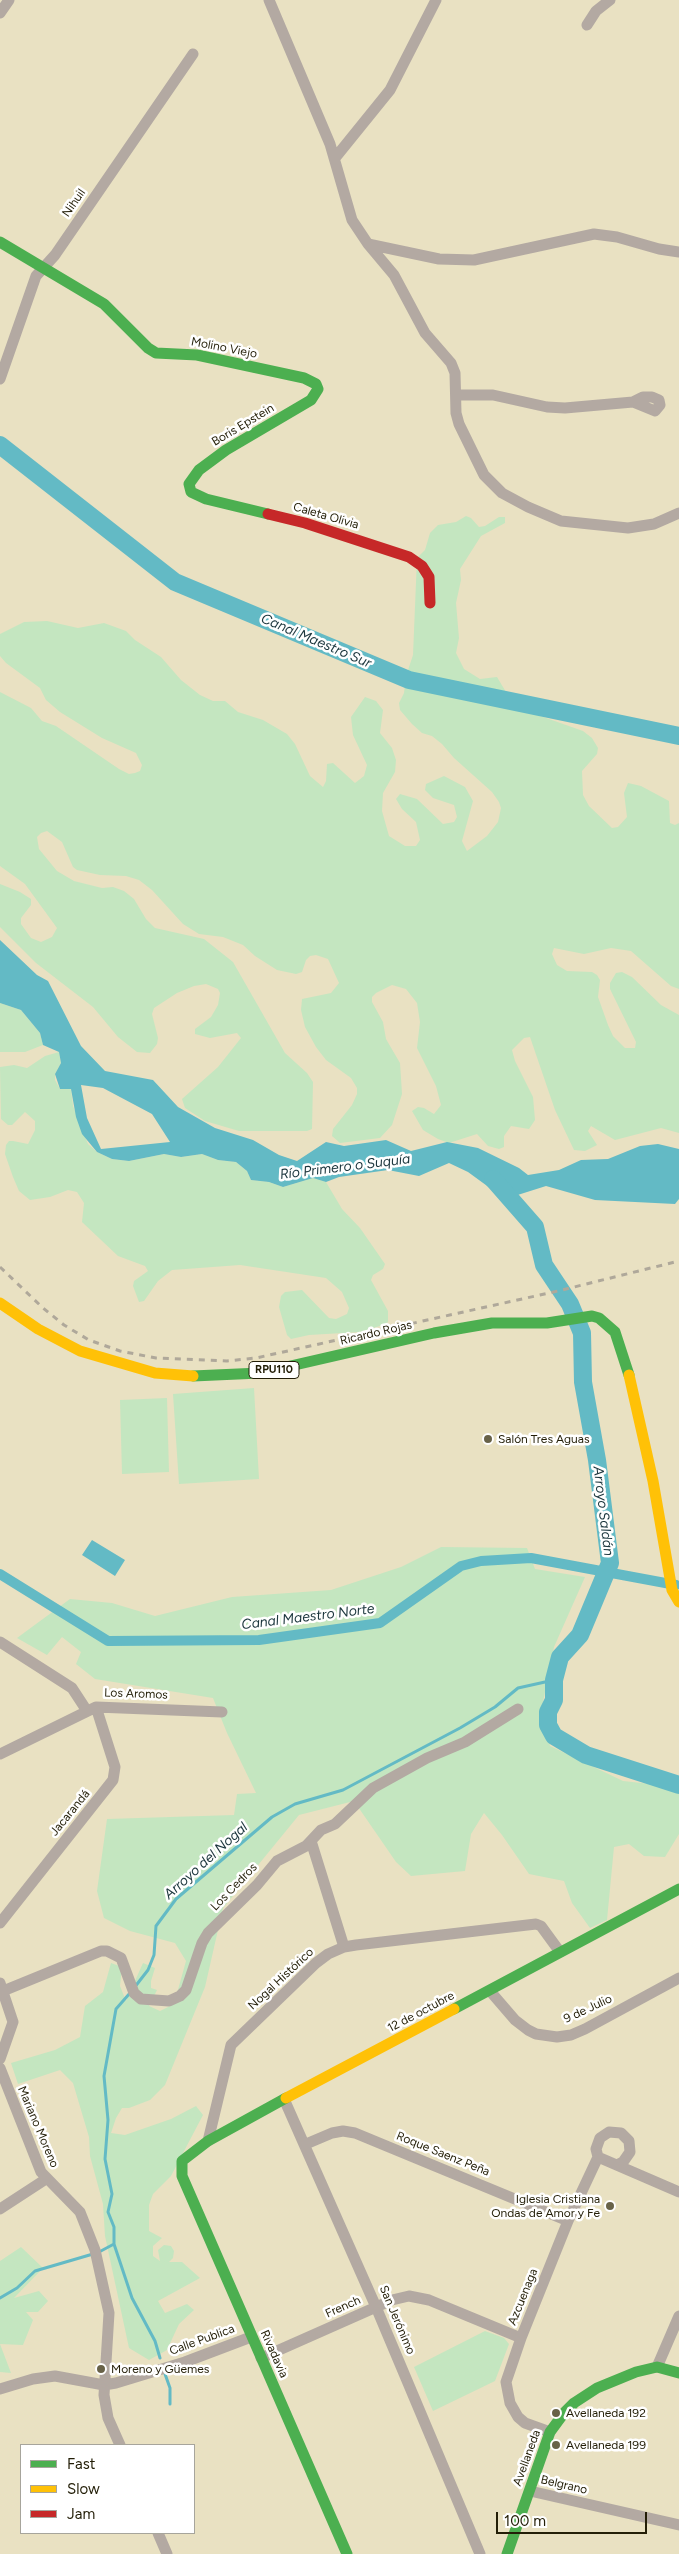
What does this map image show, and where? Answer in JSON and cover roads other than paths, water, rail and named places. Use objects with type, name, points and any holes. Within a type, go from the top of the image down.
[{"type":"street","points":[[0,13],[9,0]]},
{"type":"street","points":[[269,0],[335,158],[346,208],[368,244],[394,274],[425,333],[447,356],[455,373],[459,424],[484,475],[502,492],[528,507],[561,521],[628,528],[654,524],[679,513]]},
{"type":"street","points":[[335,158],[394,84],[436,0]]},
{"type":"street","points":[[587,25],[596,11],[610,0]]},
{"type":"street","name":"Nihuil","points":[[0,378],[36,276],[55,255],[193,54]]},
{"type":"street","points":[[368,244],[438,259],[474,260],[594,234],[617,237],[659,249],[679,252]]},
{"type":"street","name":"Molino Viejo","points":[[0,242],[104,304],[148,348],[156,353],[197,355],[304,378],[316,384],[318,389],[316,395]]},
{"type":"street","name":"Boris Epstein","points":[[189,484],[192,477],[199,470],[226,450],[311,400],[316,395]]},
{"type":"street","points":[[456,395],[493,395],[547,407],[565,408],[633,402]]},
{"type":"street","name":"Caleta Olivia","points":[[189,484],[191,492],[206,499],[305,523],[410,557],[422,566],[429,577],[430,602]]},
{"type":"street","name":"Ricardo Rojas","points":[[0,1303],[38,1329],[80,1351],[155,1373],[199,1377],[260,1373],[434,1333],[492,1323],[560,1322],[592,1316],[608,1324],[620,1342],[653,1481],[668,1558],[672,1590],[679,1602]]},
{"type":"street","name":"Ricardo Rojas","points":[[653,1481],[679,1560]]},
{"type":"street","name":"Jacarandá","points":[[0,1642],[72,1688],[91,1709],[114,1767],[113,1780],[0,1923]]},
{"type":"street","name":"Los Aromos","points":[[0,1754],[91,1709],[222,1712]]},
{"type":"street","name":"Los Cedros","points":[[2,1987],[101,1951],[108,1951],[114,1952],[126,1964],[133,1990],[142,1999],[169,2001],[180,1996],[186,1990],[202,1943],[208,1933],[257,1885],[277,1861],[306,1846],[321,1830],[334,1824],[373,1788],[427,1758],[465,1742],[518,1709]]},
{"type":"street","points":[[311,1841],[344,1947]]},
{"type":"street","name":"12 de octubre","points":[[181,2164],[184,2158],[208,2141],[284,2099],[679,1889]]},
{"type":"street","name":"Nogal Histórico","points":[[208,2141],[231,2045],[316,1963],[344,1947],[536,1924],[541,1926],[560,1952]]},
{"type":"street","name":"9 de Julio","points":[[490,1991],[515,2020],[528,2030],[536,2034],[557,2037],[571,2035],[586,2028],[679,1978]]},
{"type":"street","points":[[0,2059],[2,2046],[14,2022],[2,1987]]},
{"type":"street","name":"Mariano Moreno","points":[[0,2068],[41,2172],[80,2212],[96,2254],[109,2313],[104,2385],[108,2418],[120,2444]]},
{"type":"street","name":"San Jerónimo","points":[[284,2099],[306,2144],[480,2554]]},
{"type":"street","name":"Roque Saenz Peña","points":[[306,2144],[332,2133],[343,2131],[355,2133],[568,2221]]},
{"type":"street","points":[[617,2165],[623,2162],[630,2152],[628,2141],[620,2133],[609,2132],[600,2138],[596,2149],[598,2157],[679,2192]]},
{"type":"street","name":"Azcuenaga","points":[[550,2432],[525,2423],[518,2417],[510,2403],[506,2382],[521,2338],[568,2221],[598,2157]]},
{"type":"street","name":"Rivadavia","points":[[181,2164],[182,2176],[347,2554]]},
{"type":"street","points":[[0,2209],[46,2178]]},
{"type":"street","name":"French","points":[[261,2358],[402,2297],[419,2296],[521,2338]]},
{"type":"street","points":[[679,2316],[657,2367],[679,2373]]},
{"type":"street","name":"Calle Publica","points":[[104,2385],[178,2364],[252,2337]]},
{"type":"street","name":"Avellaneda","points":[[507,2554],[550,2432],[564,2413],[583,2396],[612,2380],[657,2367]]},
{"type":"street","points":[[0,2389],[33,2378],[55,2376],[104,2385]]},
{"type":"street","name":"Belgrano","points":[[530,2491],[679,2525]]},
{"type":"street","points":[[158,2534],[167,2554]]},
{"type":"water","name":"Río Primero o Suquía","points":[[0,940],[37,975],[48,981],[81,1046],[105,1071],[153,1080],[178,1107],[215,1128],[253,1140],[279,1155],[297,1161],[326,1142],[344,1146],[386,1140],[411,1151],[447,1142],[478,1148],[519,1168],[528,1175],[559,1170],[581,1160],[608,1159],[640,1146],[658,1144],[679,1149],[679,1199],[675,1204],[595,1200],[546,1186],[505,1199],[468,1172],[449,1163],[419,1176],[388,1170],[339,1177],[326,1182],[313,1178],[283,1187],[269,1182],[251,1180],[247,1171],[236,1162],[218,1160],[202,1154],[181,1157],[164,1154],[129,1161],[112,1159],[97,1152],[82,1134],[76,1117],[71,1089],[60,1089],[55,1074],[61,1063],[59,1052],[43,1045],[40,1033],[21,1010],[0,1003]],"holes":[[[81,1085],[103,1088],[152,1114],[170,1142],[101,1149],[87,1118]]]},
{"type":"water","points":[[92,1540],[125,1560],[115,1576],[82,1555]]},
{"type":"waterway","name":"Canal Maestro Sur","points":[[0,445],[175,582],[409,680],[679,736]]},
{"type":"waterway","name":"Arroyo Saldán","points":[[493,1179],[535,1227],[544,1265],[570,1304],[582,1333],[583,1382],[597,1460],[610,1563],[580,1635],[560,1657],[554,1680],[554,1700],[548,1712],[548,1725],[554,1736],[586,1755],[679,1785]]},
{"type":"waterway","name":"Canal Maestro Norte","points":[[0,1574],[108,1641],[259,1640],[380,1623],[461,1566],[481,1561],[531,1558],[676,1585]]},
{"type":"waterway","name":"Arroyo del Nogal","points":[[134,1988],[148,1970],[154,1955],[156,1926],[176,1899],[272,1817],[295,1804],[343,1790],[460,1728],[495,1707],[518,1688],[554,1680]]},
{"type":"waterway","name":"Arroyo del Nogal","points":[[99,2252],[114,2244],[114,2227],[108,2212],[112,2194],[105,2159],[108,2120],[104,2076],[116,2009],[130,1993]]},
{"type":"waterway","points":[[114,2244],[132,2298],[155,2341],[160,2358]]},
{"type":"waterway","name":"Arroyo del Nogal","points":[[0,2298],[17,2288],[35,2271],[93,2254]]},
{"type":"waterway","points":[[165,2374],[170,2388],[170,2404]]},
{"type":"railway","points":[[0,1267],[43,1308],[64,1325],[89,1340],[120,1351],[156,1358],[227,1361],[256,1358],[558,1291],[679,1261]]},
{"type":"place","name":"Salón Tres Aguas","points":[[488,1439]]},
{"type":"place","name":"Iglesia Cristiana Ondas de Amor y Fe","points":[[610,2206]]},
{"type":"place","name":"Moreno y Güemes","points":[[101,2369]]},
{"type":"place","name":"Avellaneda 192","points":[[556,2413]]},
{"type":"place","name":"Avellaneda 199","points":[[556,2445]]}]
